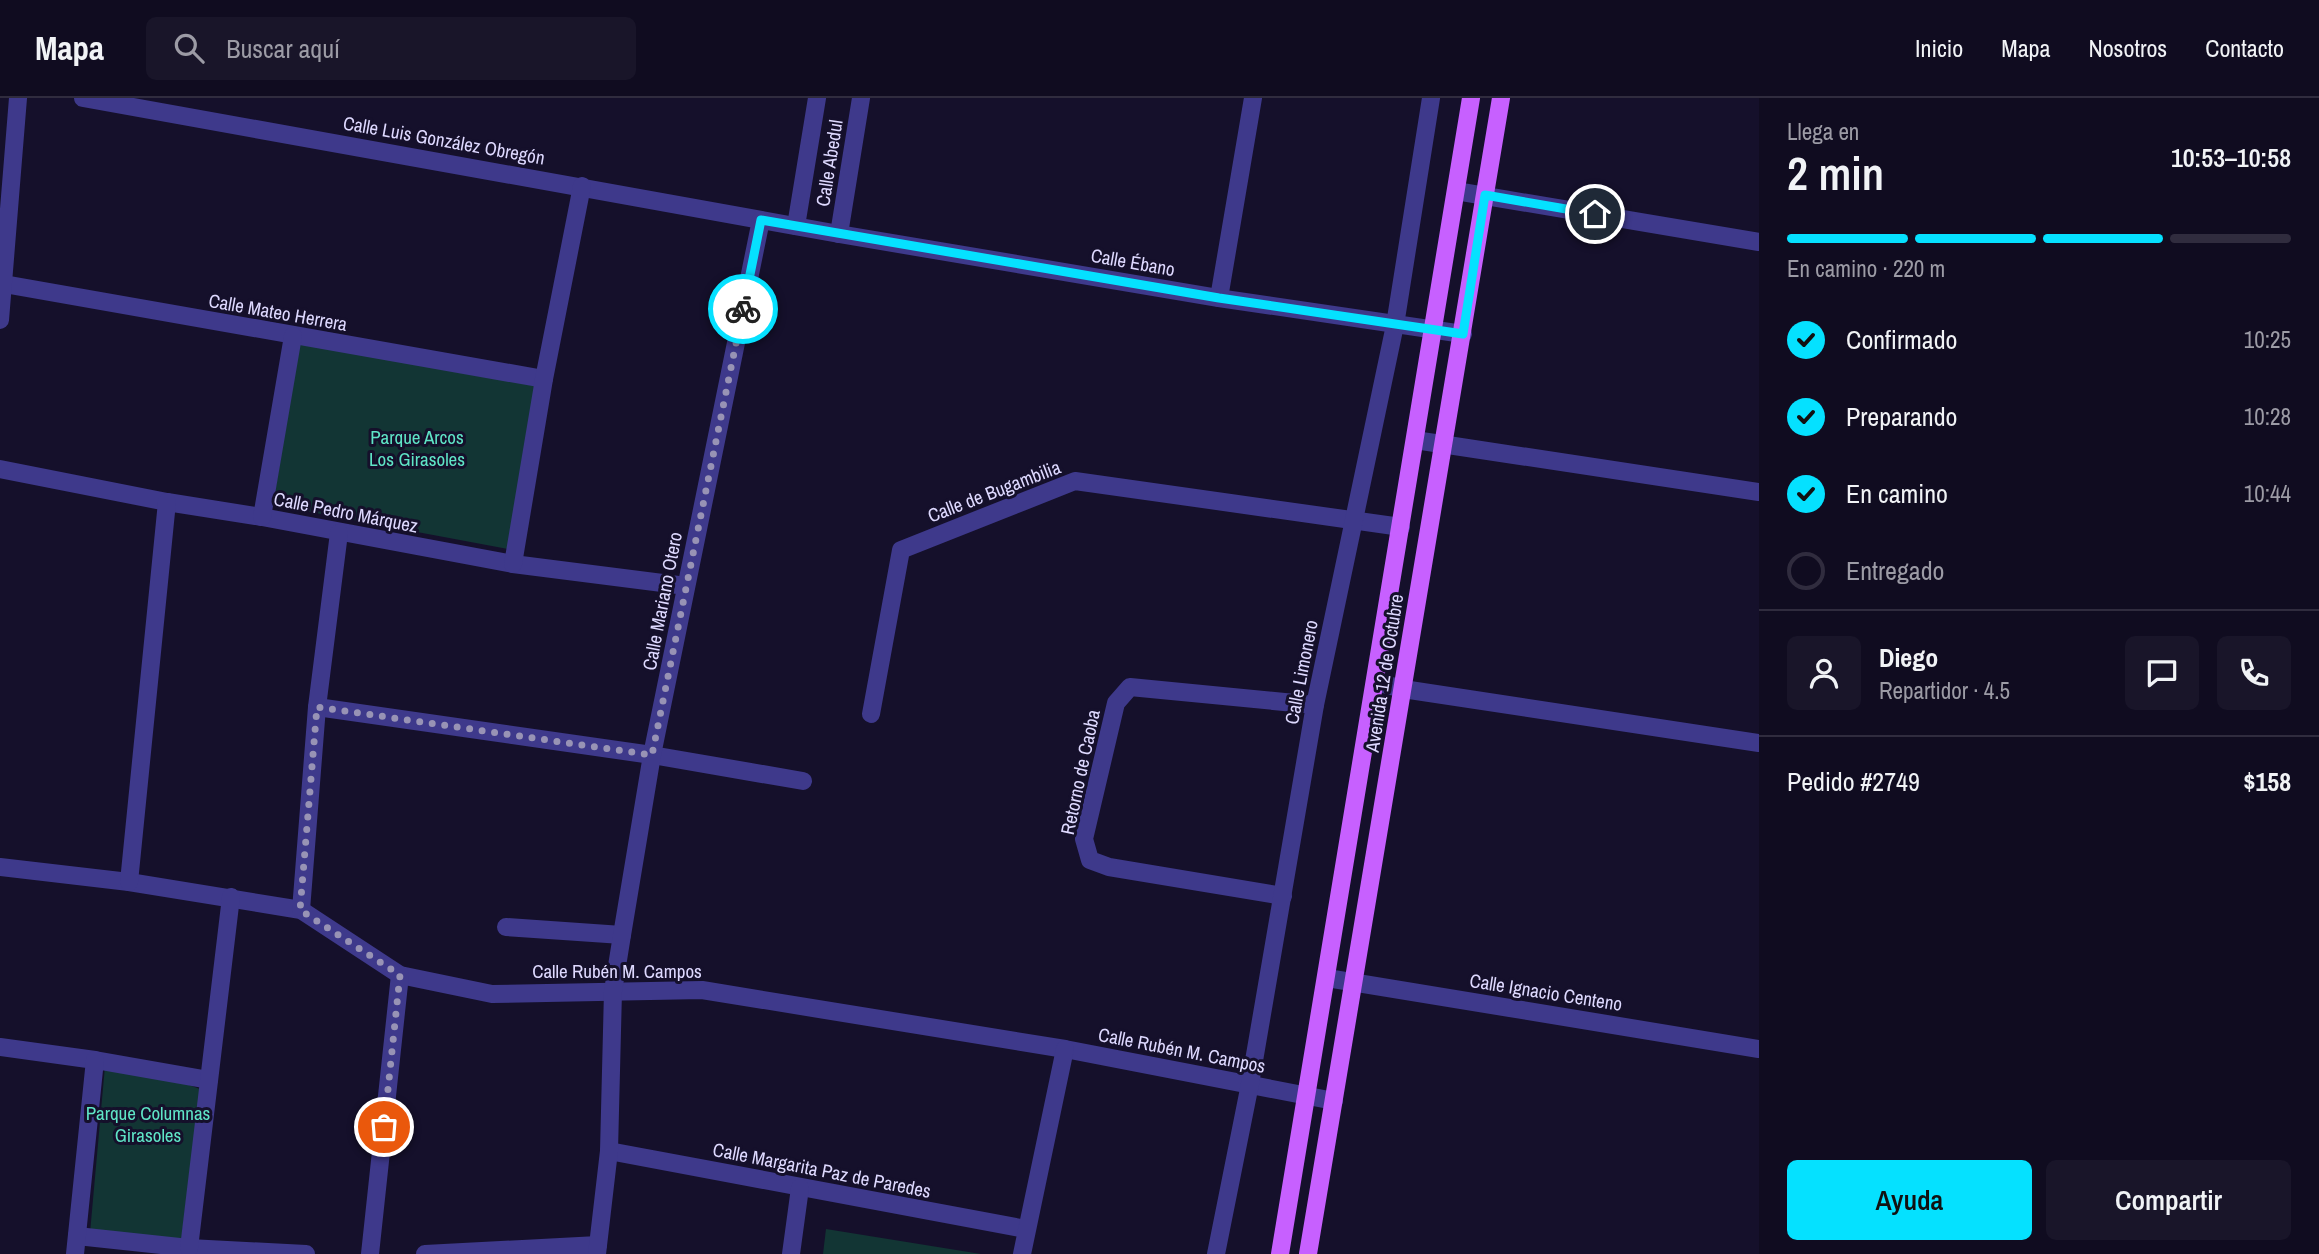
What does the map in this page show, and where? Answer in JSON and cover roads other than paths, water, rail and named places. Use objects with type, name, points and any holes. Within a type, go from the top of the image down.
[{"type":"main road","name":"Avenida 12 de Octubre","points":[[1280,1254],[1471,98]]},
{"type":"main road","name":"Avenida 12 de Octubre","points":[[1308,1254],[1501,98]]},
{"type":"street","points":[[0,320],[18,98]]},
{"type":"street","name":"Calle Luis González Obregón","points":[[83,98],[796,226]]},
{"type":"street","name":"Calle Abedul","points":[[796,226],[817,98]]},
{"type":"street","name":"Calle Abedul","points":[[839,234],[861,98]]},
{"type":"street","points":[[1219,298],[1253,98]]},
{"type":"street","name":"Calle Limonero","points":[[1216,1254],[1250,1084],[1315,705],[1395,325],[1431,98]]},
{"type":"street","points":[[513,564],[544,379],[582,186]]},
{"type":"street","points":[[1456,191],[1759,242]]},
{"type":"street","name":"Calle Mariano Otero","points":[[597,1249],[609,1151],[613,991],[652,755],[761,220]]},
{"type":"street","name":"Calle Ébano","points":[[796,226],[1219,298],[1463,334]]},
{"type":"street","name":"Calle Mateo Herrera","points":[[4,284],[544,379]]},
{"type":"street","points":[[262,517],[293,336]]},
{"type":"street","points":[[1415,440],[1443,442],[1759,492]]},
{"type":"street","name":"Calle Pedro Márquez","points":[[0,469],[513,564],[686,586]]},
{"type":"street","name":"Calle de Bugambilia","points":[[871,714],[901,550],[1075,481],[1353,520]]},
{"type":"street","points":[[130,881],[167,502]]},
{"type":"street","points":[[1353,520],[1401,527]]},
{"type":"street","points":[[300,910],[317,707],[339,533]]},
{"type":"street","points":[[1376,682],[1403,689],[1759,743]]},
{"type":"street","name":"Retorno de Caoba","points":[[1283,896],[1108,867],[1090,860],[1083,839],[1115,703],[1129,687],[1315,705]]},
{"type":"street","points":[[317,707],[652,755],[803,781]]},
{"type":"street","name":"Calle Rubén M. Campos","points":[[0,867],[130,881],[300,910],[400,975],[492,994],[702,990],[1066,1049],[1334,1101]]},
{"type":"street","points":[[189,1248],[231,897]]},
{"type":"street","points":[[506,927],[622,935]]},
{"type":"street","points":[[370,1254],[400,975]]},
{"type":"street","name":"Calle Ignacio Centeno","points":[[1327,978],[1759,1049]]},
{"type":"street","points":[[0,1047],[209,1080]]},
{"type":"street","points":[[1022,1254],[1066,1049]]},
{"type":"street","points":[[75,1254],[95,1060]]},
{"type":"street","name":"Calle Margarita Paz de Paredes","points":[[609,1151],[1027,1229]]},
{"type":"street","points":[[791,1254],[800,1188]]},
{"type":"street","points":[[77,1236],[189,1248],[306,1254]]},
{"type":"street","points":[[425,1254],[597,1249]]},
{"type":"park label","name":"Parque Arcos Los Girasoles","points":[[417,448]]},
{"type":"park label","name":"Parque Columnas Girasoles","points":[[148,1124]]}]
